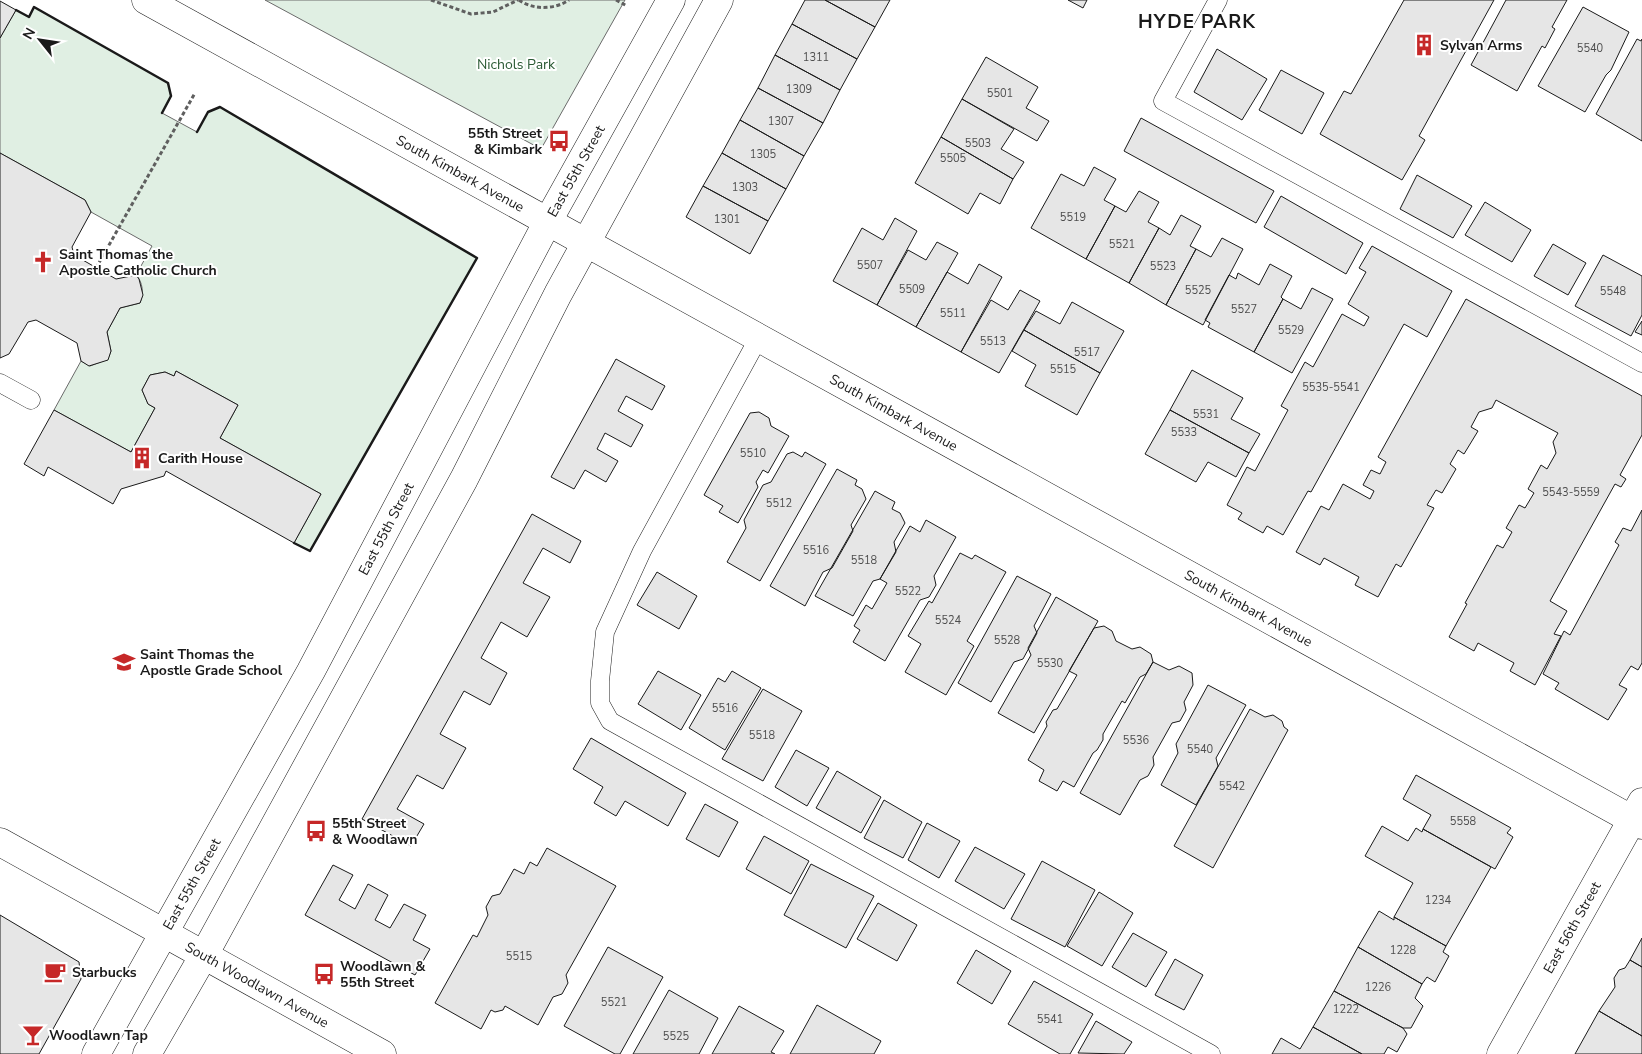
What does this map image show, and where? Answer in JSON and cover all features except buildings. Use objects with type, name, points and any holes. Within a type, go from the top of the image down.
[{"type":"street","name":"South Kimbark Avenue","points":[[146,0],[586,242],[758,339],[1639,816]]},
{"type":"street","name":"East 55th Street","points":[[96,1054],[311,671],[548,221],[671,0]]},
{"type":"street","points":[[148,1054],[464,479],[586,242],[719,0]]},
{"type":"street","name":"East 56th Street","points":[[1501,1054],[1639,816]]},
{"type":"street","name":"South Woodlawn Avenue","points":[[0,842],[382,1054]]},
{"type":"lane","points":[[1218,0],[1163,101],[1642,363]]},
{"type":"lane","points":[[758,339],[642,551],[605,632],[600,702],[610,721],[1211,1054]]},
{"type":"lane","points":[[0,383],[32,400]]},
{"type":"path","points":[[432,0],[471,14],[493,12],[518,0],[537,7],[552,7],[569,0]]},
{"type":"path","points":[[616,0],[626,6]]},
{"type":"path","points":[[96,268],[195,93]]},
{"type":"green space","name":"Nichols Park","points":[[265,0],[625,0],[541,149]]},
{"type":"green space","points":[[34,7],[168,83],[171,96],[162,113],[197,132],[208,112],[220,107],[477,258],[310,551],[294,543],[321,494],[220,438],[238,405],[176,371],[174,376],[165,372],[150,375],[142,390],[148,404],[155,408],[131,452],[54,410],[81,361],[90,366],[108,359],[111,351],[107,332],[120,308],[140,303],[142,288],[136,275],[152,246],[91,212],[85,200],[0,153],[0,38],[16,10],[29,17]]},
{"type":"wall","points":[[16,10],[29,17],[34,7],[168,83],[171,96],[162,113]]},
{"type":"wall","points":[[197,132],[208,112],[220,107],[477,258],[310,551],[294,543]]},
{"type":"place","name":"Sylvan Arms","points":[[1424,45]]},
{"type":"place","name":"55th Street & Kimbark","points":[[559,141]]},
{"type":"place","name":"Saint Thomas the Apostle Catholic Church","points":[[43,262]]},
{"type":"place","name":"Carith House","points":[[142,458]]},
{"type":"place","name":"Saint Thomas the Apostle Grade School","points":[[124,662]]},
{"type":"place","name":"55th Street & Woodlawn","points":[[316,831]]},
{"type":"place","name":"Starbucks","points":[[55,972]]},
{"type":"place","name":"Woodlawn & 55th Street","points":[[324,974]]},
{"type":"place","name":"Woodlawn Tap","points":[[33,1035]]},
{"type":"district","name":"HYDE PARK","points":[[1197,21]]}]
